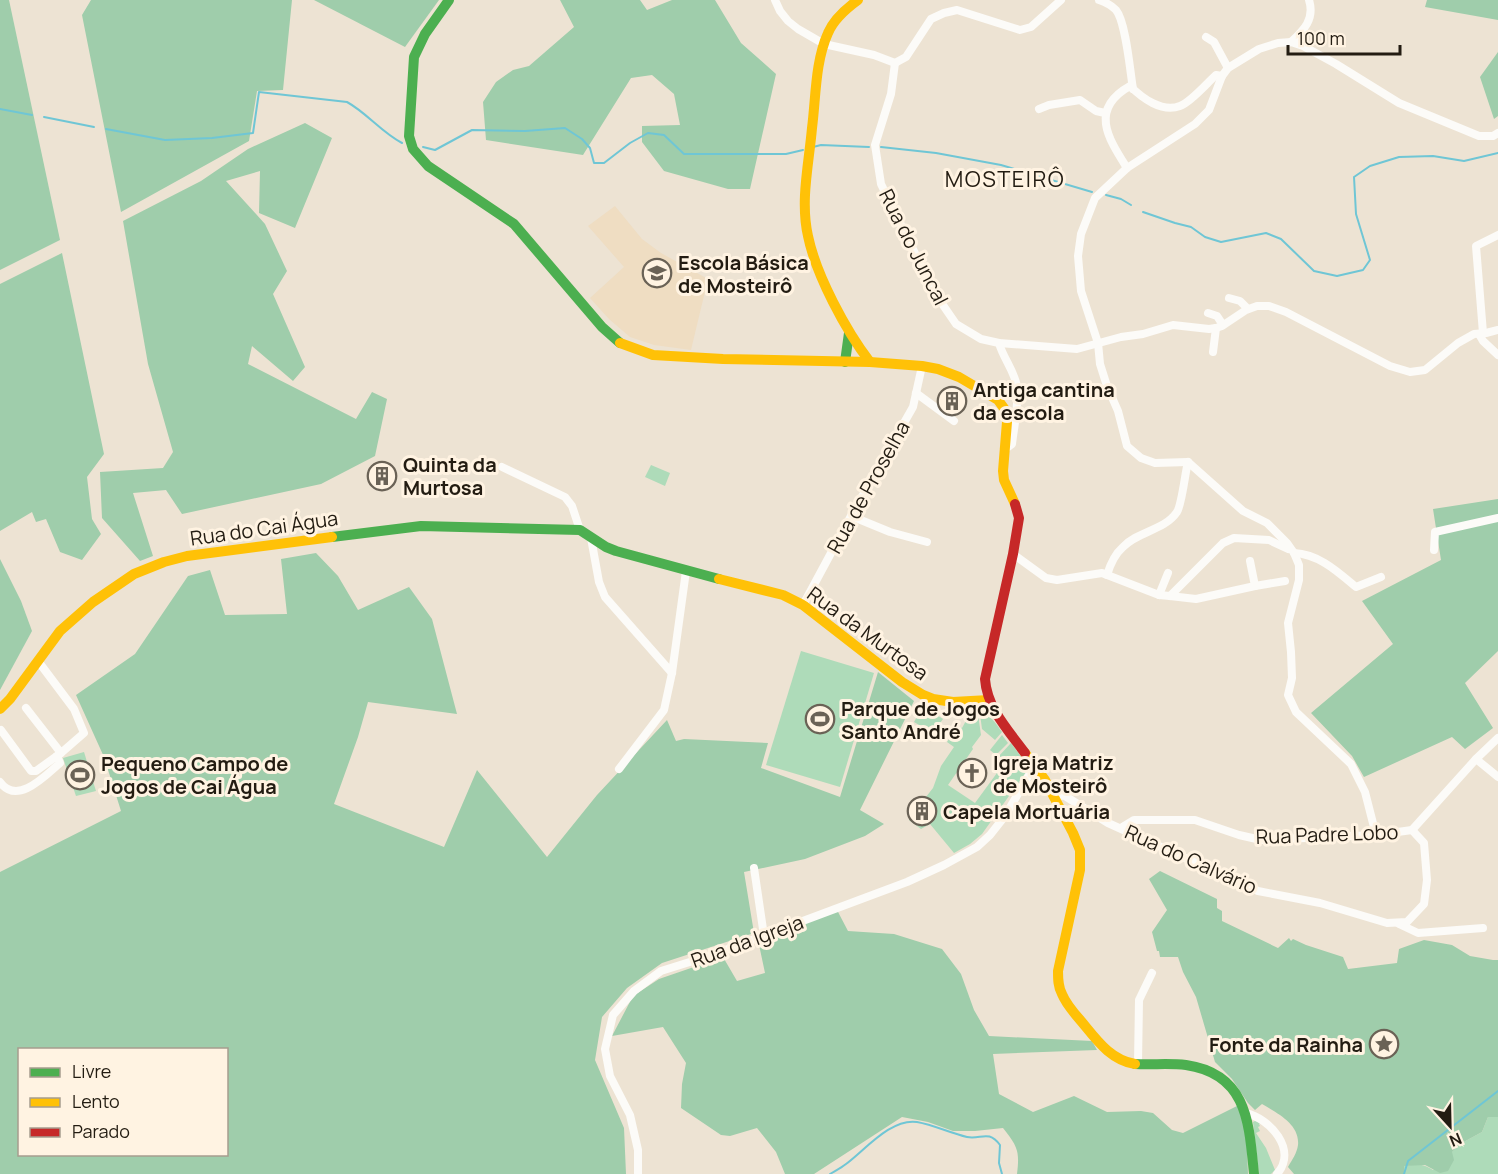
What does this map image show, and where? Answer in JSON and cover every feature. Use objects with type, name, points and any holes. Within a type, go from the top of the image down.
[{"type":"main road","points":[[449,0],[424,33],[414,57],[409,136],[412,149],[428,166],[513,224],[602,327],[621,344],[653,355],[870,362],[922,366],[959,377],[998,400],[1006,411],[1004,480],[1019,518],[985,679],[986,691],[995,713],[1055,795],[1076,838],[1081,857],[1058,971],[1059,990],[1078,1018],[1111,1054],[1126,1062],[1138,1064],[1183,1064],[1206,1069],[1229,1084],[1238,1096],[1249,1127],[1254,1174]]},
{"type":"main road","points":[[858,0],[828,32],[819,63],[804,210],[805,231],[817,268],[849,333],[870,362]]},
{"type":"main road","points":[[845,362],[849,333]]},
{"type":"main road","name":"Rua do Cai Água","points":[[0,709],[10,699],[60,631],[93,602],[134,574],[164,562],[187,556],[421,526],[580,530]]},
{"type":"main road","points":[[580,530],[591,538]]},
{"type":"main road","name":"Rua da Murtosa","points":[[591,538],[606,548],[686,572],[783,595],[803,605],[916,692],[930,699],[972,703],[989,700]]},
{"type":"street","points":[[774,0],[788,21],[824,44],[874,55],[896,63],[906,57],[931,19],[944,13],[957,10],[1020,30],[1031,27],[1061,0]]},
{"type":"street","points":[[1099,0],[1106,2],[1116,11],[1124,26],[1133,89]]},
{"type":"street","points":[[1291,42],[1304,30],[1309,21],[1311,4],[1309,0]]},
{"type":"street","points":[[1206,37],[1214,42],[1228,68]]},
{"type":"street","points":[[1376,835],[1365,792],[1351,764],[1296,712],[1288,695],[1292,678],[1288,623],[1299,580],[1299,565],[1294,553],[1267,523],[1243,511],[1188,462],[1155,463],[1141,458],[1126,446],[1118,411],[1100,364],[1098,343],[1082,291],[1078,256],[1081,234],[1095,198],[1127,168],[1195,124],[1209,110],[1221,76],[1228,68],[1259,49],[1278,43],[1291,42],[1303,46],[1399,103],[1479,136],[1493,136],[1498,133]]},
{"type":"street","name":"Rua do Juncal","points":[[896,63],[891,94],[875,145],[881,184],[934,292],[956,324],[981,339],[999,343],[1077,349],[1173,325],[1209,329],[1220,327]]},
{"type":"street","points":[[1127,168],[1109,136],[1105,123],[1105,113],[1122,91],[1130,86],[1149,101],[1167,108],[1181,106],[1216,75],[1221,76]]},
{"type":"street","points":[[1039,110],[1049,105],[1080,100],[1096,111],[1105,113]]},
{"type":"street","points":[[1498,235],[1476,246],[1481,333],[1483,341],[1498,355]]},
{"type":"street","points":[[1229,297],[1240,301],[1248,309]]},
{"type":"street","points":[[1220,327],[1248,309],[1269,306],[1286,312],[1390,366],[1410,372],[1425,370],[1458,343],[1474,334],[1498,330]]},
{"type":"street","points":[[1208,313],[1217,316],[1220,327],[1213,352]]},
{"type":"street","points":[[999,343],[1017,386],[1012,444],[1004,446]]},
{"type":"street","name":"Rua de Proselha","points":[[803,605],[913,407],[922,366]]},
{"type":"street","points":[[916,393],[954,421]]},
{"type":"street","points":[[1107,575],[1110,564],[1123,546],[1167,523],[1179,510],[1188,462]]},
{"type":"street","points":[[502,467],[565,497],[572,506],[580,530]]},
{"type":"street","points":[[851,516],[890,532],[927,542]]},
{"type":"street","points":[[1434,550],[1435,531],[1498,518]]},
{"type":"street","points":[[591,538],[598,582],[605,597],[672,673]]},
{"type":"street","points":[[1170,596],[1223,543],[1234,538],[1269,540],[1294,553],[1307,554],[1330,565],[1356,587],[1381,577]]},
{"type":"street","points":[[1013,554],[1046,578],[1057,580],[1102,573],[1159,595],[1196,599],[1285,581]]},
{"type":"street","points":[[1250,561],[1255,586]]},
{"type":"street","points":[[619,769],[664,710],[672,673],[686,572]]},
{"type":"street","points":[[1159,595],[1168,573]]},
{"type":"street","points":[[1,730],[31,771],[36,771],[84,733],[74,709],[38,661]]},
{"type":"street","points":[[0,783],[5,789],[14,792],[27,788],[42,779],[60,763],[59,754],[26,708]]},
{"type":"street","name":"Rua Padre Lobo","points":[[1121,828],[1134,820],[1196,820],[1239,836],[1261,840],[1376,835],[1412,830],[1498,738]]},
{"type":"street","points":[[1476,759],[1498,777]]},
{"type":"street","name":"Rua da Igreja","points":[[638,1174],[638,1150],[630,1115],[610,1076],[604,1049],[613,1015],[634,991],[661,971],[712,955],[907,882],[977,847],[995,828],[1029,775],[1038,769]]},
{"type":"street","points":[[1021,789],[1046,780]]},
{"type":"street","name":"Rua do Calvário","points":[[1055,795],[1065,796],[1108,823],[1258,891],[1320,903],[1387,923],[1397,922],[1418,933],[1483,928]]},
{"type":"street","points":[[1397,922],[1407,922],[1424,904],[1428,880],[1424,843],[1412,830]]},
{"type":"street","points":[[754,868],[764,936]]},
{"type":"street","points":[[1138,1064],[1139,1000],[1152,973]]},
{"type":"street","points":[[1245,1113],[1254,1114],[1263,1120],[1280,1137],[1284,1156],[1277,1174]]},
{"type":"shaded area","name":"Escola Básica de Mosteirô","points":[[615,206],[642,239],[661,253],[708,279],[691,350],[654,345],[630,337],[590,298],[624,267],[588,226]]},
{"type":"green space","points":[[0,0],[9,0],[60,240],[0,270]]},
{"type":"green space","points":[[91,0],[292,0],[283,90],[257,91],[249,141],[121,212],[82,15]]},
{"type":"green space","points":[[314,0],[439,0],[405,47]]},
{"type":"green space","points":[[560,0],[640,0],[647,10],[672,0],[715,0],[741,43],[776,74],[750,189],[728,189],[664,171],[642,142],[642,126],[680,125],[674,94],[652,75],[631,78],[583,155],[486,140],[483,102],[496,82],[513,70],[529,66],[574,27]]},
{"type":"green space","points":[[1427,0],[1498,0],[1498,20],[1425,7]]},
{"type":"green space","points":[[1498,52],[1498,116],[1494,119],[1480,77]]},
{"type":"green space","points":[[305,123],[332,138],[295,228],[259,213],[260,171],[226,181],[265,224],[287,271],[273,294],[305,367],[293,381],[252,346],[248,364],[356,419],[372,392],[387,399],[375,456],[321,484],[182,514],[166,490],[133,493],[153,556],[140,561],[102,518],[100,472],[163,468],[173,452],[148,364],[123,221],[201,181],[248,149]]},
{"type":"green space","points":[[62,253],[104,454],[87,477],[92,519],[101,534],[82,560],[60,552],[46,519],[36,522],[32,512],[0,531],[0,284]]},
{"type":"green space","points":[[651,465],[670,473],[665,486],[645,477]]},
{"type":"green space","points":[[1498,499],[1498,651],[1465,683],[1493,728],[1465,749],[1452,737],[1364,777],[1352,756],[1311,713],[1393,644],[1362,601],[1441,560],[1433,509]]},
{"type":"green space","points":[[316,553],[338,576],[358,610],[409,587],[432,619],[457,714],[368,702],[334,804],[444,847],[477,770],[547,857],[597,795],[667,720],[676,741],[684,739],[768,743],[761,768],[840,797],[878,672],[914,701],[860,810],[884,824],[865,836],[805,859],[744,872],[754,933],[662,963],[627,988],[602,1017],[595,1060],[624,1128],[626,1174],[0,1174],[0,872],[121,811],[104,757],[76,695],[135,654],[188,576],[210,570],[225,615],[287,614],[281,559]]},
{"type":"green space","points":[[0,559],[21,601],[32,631],[0,690]]},
{"type":"green space","name":"Parque de Jogos Santo André","points":[[801,651],[874,673],[840,787],[766,765]]},
{"type":"green space","points":[[923,706],[943,719],[933,733],[914,722]]},
{"type":"green space","points":[[978,714],[981,735],[948,785],[975,803],[1005,762],[998,757],[1011,743],[1025,762],[1026,772],[982,834],[954,853],[930,824],[921,829],[909,820],[913,814],[921,821],[930,808],[922,802],[933,788],[941,766],[954,747],[947,742],[957,726],[962,728],[968,717]]},
{"type":"green space","points":[[980,714],[990,718],[1002,732],[995,740],[982,729]]},
{"type":"green space","points":[[1002,735],[1008,743],[996,755],[990,750]]},
{"type":"green space","name":"Pequeno Campo de Jogos de Cai Água","points":[[84,752],[96,791],[76,796],[63,758]]},
{"type":"green space","points":[[1160,871],[1217,899],[1217,908],[1222,911],[1222,921],[1278,948],[1289,938],[1291,941],[1293,939],[1343,957],[1348,969],[1397,963],[1399,949],[1424,940],[1452,945],[1470,956],[1498,960],[1498,1117],[1488,1117],[1482,1132],[1460,1144],[1452,1152],[1454,1160],[1448,1171],[1440,1173],[1425,1165],[1404,1166],[1404,1174],[1294,1174],[1288,1167],[1298,1145],[1295,1131],[1286,1120],[1262,1104],[1255,1110],[1232,1079],[1215,1062],[1196,997],[1178,957],[1160,957],[1157,951],[1152,932],[1167,910],[1149,879]]},
{"type":"green space","points":[[837,910],[848,931],[894,934],[942,949],[961,974],[974,1010],[989,1036],[1092,1041],[1097,1050],[993,1054],[999,1094],[1033,1112],[1074,1096],[1107,1112],[1153,1113],[1172,1130],[1183,1133],[1237,1106],[1246,1122],[1248,1174],[1017,1174],[1016,1149],[1012,1139],[1003,1128],[953,1131],[928,1122],[902,1117],[814,1174],[785,1174],[776,1152],[757,1128],[730,1136],[721,1135],[681,1108],[686,1063],[663,1027],[612,1036],[633,996],[659,979],[723,957],[737,981],[765,973],[758,940]]},
{"type":"green space","points":[[1488,1117],[1498,1117],[1498,1174],[1404,1174],[1404,1166],[1409,1165],[1422,1165],[1433,1170],[1460,1144],[1482,1132]]},
{"type":"green space","points":[[1253,1122],[1262,1122],[1258,1127],[1260,1131],[1256,1133],[1266,1148],[1275,1170],[1271,1174],[1259,1174]]},
{"type":"waterway","points":[[106,129],[165,140],[253,133],[259,92],[347,102],[402,143]]},
{"type":"waterway","points":[[0,109],[32,115]]},
{"type":"waterway","points":[[44,117],[94,127]]},
{"type":"waterway","points":[[423,147],[435,150],[472,130],[525,131],[565,128],[582,139],[590,148],[594,163],[604,163],[630,143],[648,133],[664,135],[684,154],[786,154],[803,150]]},
{"type":"waterway","points":[[813,147],[821,145],[869,147]]},
{"type":"waterway","points":[[881,147],[936,153],[1001,165],[1092,192]]},
{"type":"waterway","points":[[1143,212],[1191,227],[1205,237],[1221,242],[1266,233],[1281,239],[1314,271],[1337,276],[1363,270],[1370,260],[1356,214],[1354,177],[1370,166],[1399,157],[1433,156],[1464,161],[1498,153]]},
{"type":"waterway","points":[[1106,195],[1121,199],[1131,205]]},
{"type":"waterway","points":[[1404,1174],[1408,1161],[1498,1091]]},
{"type":"waterway","points":[[830,1174],[846,1164],[879,1136],[907,1122],[930,1125],[972,1138],[992,1137],[1000,1145],[999,1163],[1002,1174]]},
{"type":"traffic: fast","points":[[449,0],[425,34],[414,57],[409,136],[413,149],[428,166],[514,224],[602,327],[620,343]]},
{"type":"traffic: fast","points":[[845,362],[849,333]]},
{"type":"traffic: fast","points":[[332,537],[421,526],[580,530],[616,551],[719,579]]},
{"type":"traffic: fast","points":[[1135,1064],[1186,1065],[1207,1070],[1222,1079],[1233,1090],[1247,1120],[1254,1174]]},
{"type":"traffic: slow","points":[[858,0],[833,24],[824,44],[817,80],[805,209],[808,236],[825,285],[851,335],[870,362]]},
{"type":"traffic: slow","points":[[620,343],[653,355],[870,362],[922,366],[959,377],[998,400],[1006,411],[1003,471],[1004,480],[1015,504]]},
{"type":"traffic: slow","points":[[0,709],[10,699],[60,631],[93,602],[134,574],[187,556],[332,537]]},
{"type":"traffic: slow","points":[[719,579],[783,595],[803,605],[902,682],[923,695],[953,702],[989,700]]},
{"type":"traffic: slow","points":[[1025,753],[1045,780],[1080,850],[1080,870],[1058,971],[1060,989],[1070,1008],[1104,1048],[1118,1058],[1135,1064]]},
{"type":"traffic: jam","points":[[1015,504],[1019,518],[1013,554],[985,679],[994,709],[1025,753]]},
{"type":"place","name":"Escola Básica de Mosteirô","points":[[657,273]]},
{"type":"place","name":"Antiga cantina da escola","points":[[952,401]]},
{"type":"place","name":"Quinta da Murtosa","points":[[382,476]]},
{"type":"place","name":"Parque de Jogos Santo André","points":[[820,719]]},
{"type":"place","name":"Igreja Matriz de Mosteirô","points":[[972,773]]},
{"type":"place","name":"Pequeno Campo de Jogos de Cai Água","points":[[80,775]]},
{"type":"place","name":"Capela Mortuária","points":[[922,811]]},
{"type":"place","name":"Fonte da Rainha","points":[[1384,1044]]},
{"type":"district","name":"MOSTEIRÔ","points":[[1005,179]]}]
